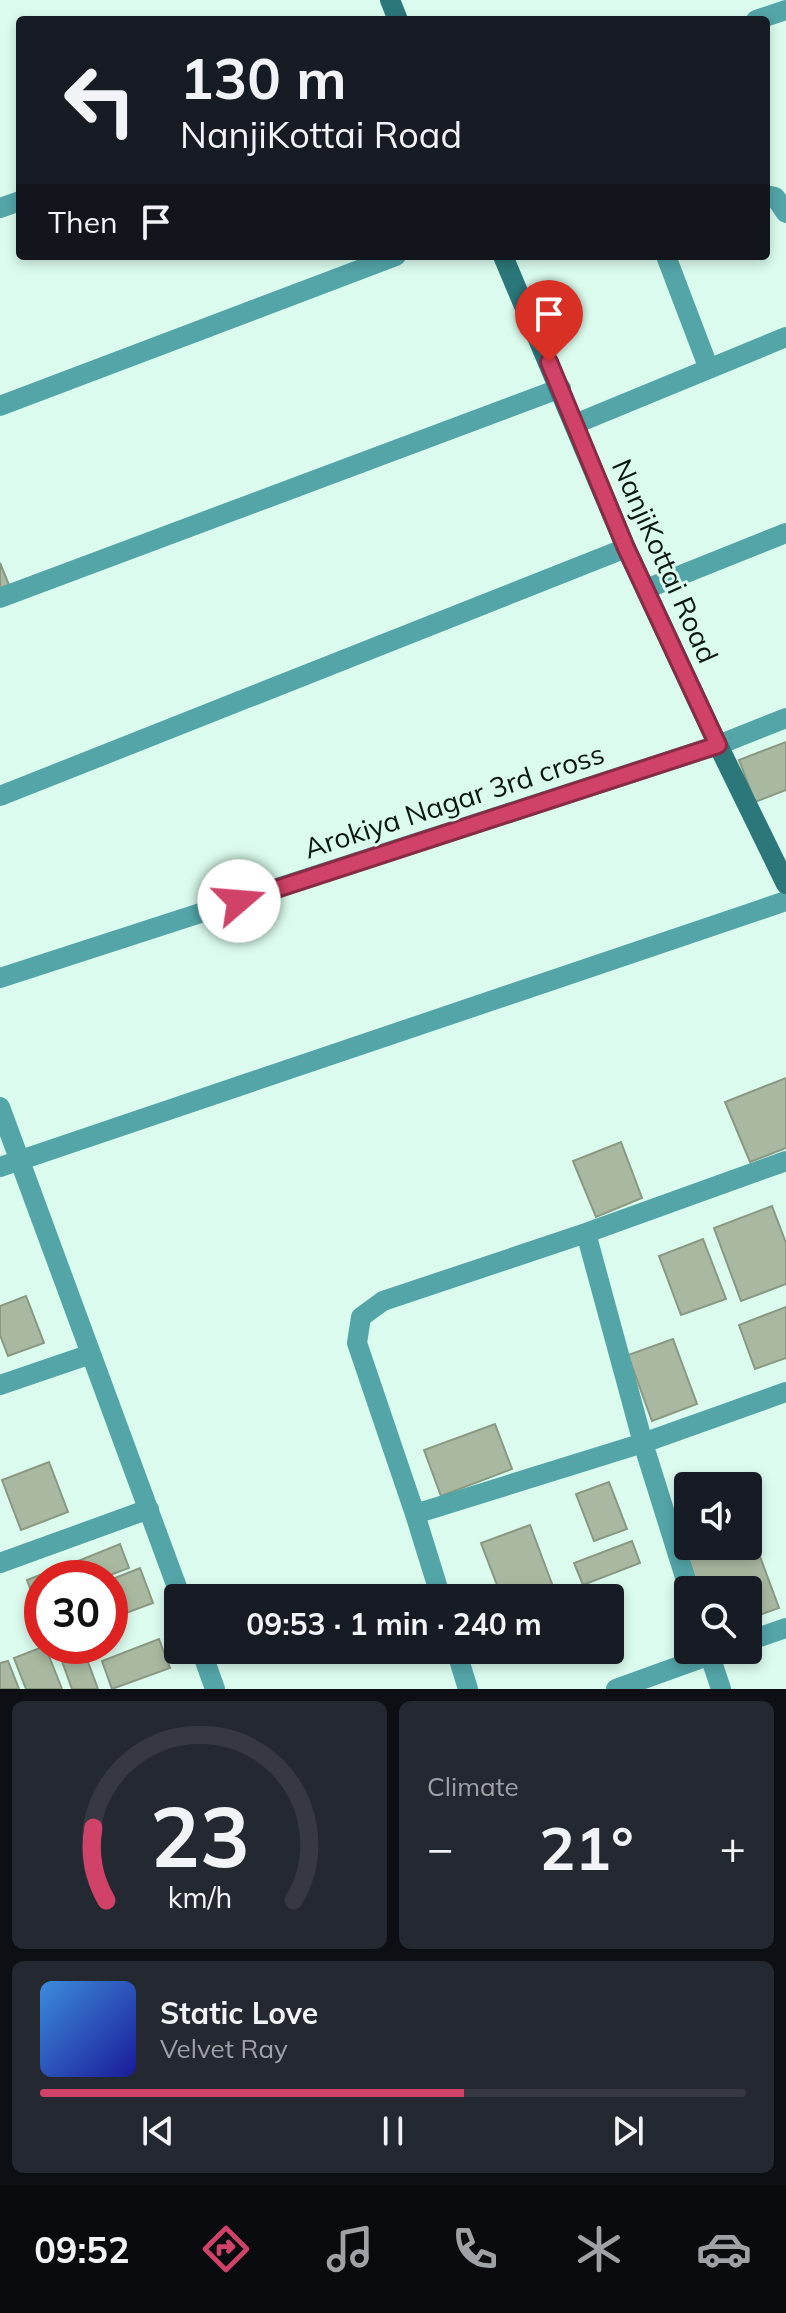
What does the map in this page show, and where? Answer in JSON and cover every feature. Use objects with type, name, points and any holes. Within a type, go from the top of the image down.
[{"type":"main road","name":"NanjiKottai Road","points":[[505,260],[626,548],[786,884]]},
{"type":"street","points":[[770,196],[775,197],[786,213]]},
{"type":"street","points":[[0,406],[385,260]]},
{"type":"street","points":[[668,260],[709,369]]},
{"type":"street","points":[[575,424],[786,337]]},
{"type":"street","points":[[0,598],[561,388]]},
{"type":"street","points":[[646,589],[786,533]]},
{"type":"street","points":[[0,796],[626,548]]},
{"type":"street","name":"Arokiya Nagar 3rd cross","points":[[0,978],[718,745],[786,718]]},
{"type":"street","points":[[10,1164],[786,901]]},
{"type":"street","points":[[0,1107],[10,1164],[91,1354],[176,1584]]},
{"type":"street","points":[[437,1584],[357,1343],[361,1317],[383,1301],[786,1161]]},
{"type":"street","points":[[586,1233],[643,1443],[685,1576]]},
{"type":"street","points":[[0,1385],[91,1354]]},
{"type":"street","points":[[415,1514],[643,1443],[786,1392]]},
{"type":"street","points":[[0,1563],[149,1509]]},
{"type":"street","points":[[762,1636],[786,1628]]},
{"type":"street","points":[[204,1664],[209,1687]]},
{"type":"street","points":[[460,1664],[468,1689]]},
{"type":"street","points":[[616,1689],[682,1664]]},
{"type":"street","points":[[716,1664],[721,1689]]},
{"type":"building","points":[[0,563],[9,585],[0,588]]},
{"type":"building","points":[[786,742],[786,790],[755,802],[739,760]]},
{"type":"building","points":[[786,1078],[786,1148],[750,1162],[725,1102]]},
{"type":"building","points":[[621,1142],[642,1198],[596,1217],[573,1161]]},
{"type":"building","points":[[772,1206],[786,1243],[786,1284],[741,1301],[714,1228]]},
{"type":"building","points":[[703,1239],[726,1299],[681,1315],[659,1256]]},
{"type":"building","points":[[26,1296],[44,1343],[8,1356],[0,1335],[0,1306]]},
{"type":"building","points":[[786,1307],[786,1358],[755,1369],[739,1325]]},
{"type":"building","points":[[673,1339],[697,1404],[652,1421],[628,1355]]},
{"type":"building","points":[[495,1424],[512,1469],[441,1496],[424,1450]]},
{"type":"building","points":[[49,1462],[68,1512],[21,1530],[2,1480]]},
{"type":"building","points":[[609,1482],[627,1529],[594,1541],[576,1494]]},
{"type":"building","points":[[530,1525],[552,1584],[497,1584],[481,1543]]},
{"type":"building","points":[[632,1541],[640,1563],[583,1584],[574,1563]]},
{"type":"building","points":[[120,1544],[126,1560],[80,1560]]},
{"type":"building","points":[[689,1560],[761,1560],[779,1608],[762,1614],[762,1576],[694,1576]]},
{"type":"building","points":[[140,1568],[153,1603],[128,1612],[128,1573]]},
{"type":"building","points":[[159,1639],[164,1664],[168,1664],[170,1668],[112,1689],[103,1664],[128,1664],[128,1651]]},
{"type":"building","points":[[24,1654],[24,1664],[52,1664],[62,1689],[26,1689],[14,1658]]},
{"type":"building","points":[[8,1661],[19,1689],[0,1689],[0,1663]]},
{"type":"building","points":[[63,1664],[89,1664],[98,1689],[72,1689]]},
{"type":"route","points":[[239,901],[718,745],[626,548],[549,362]]}]
